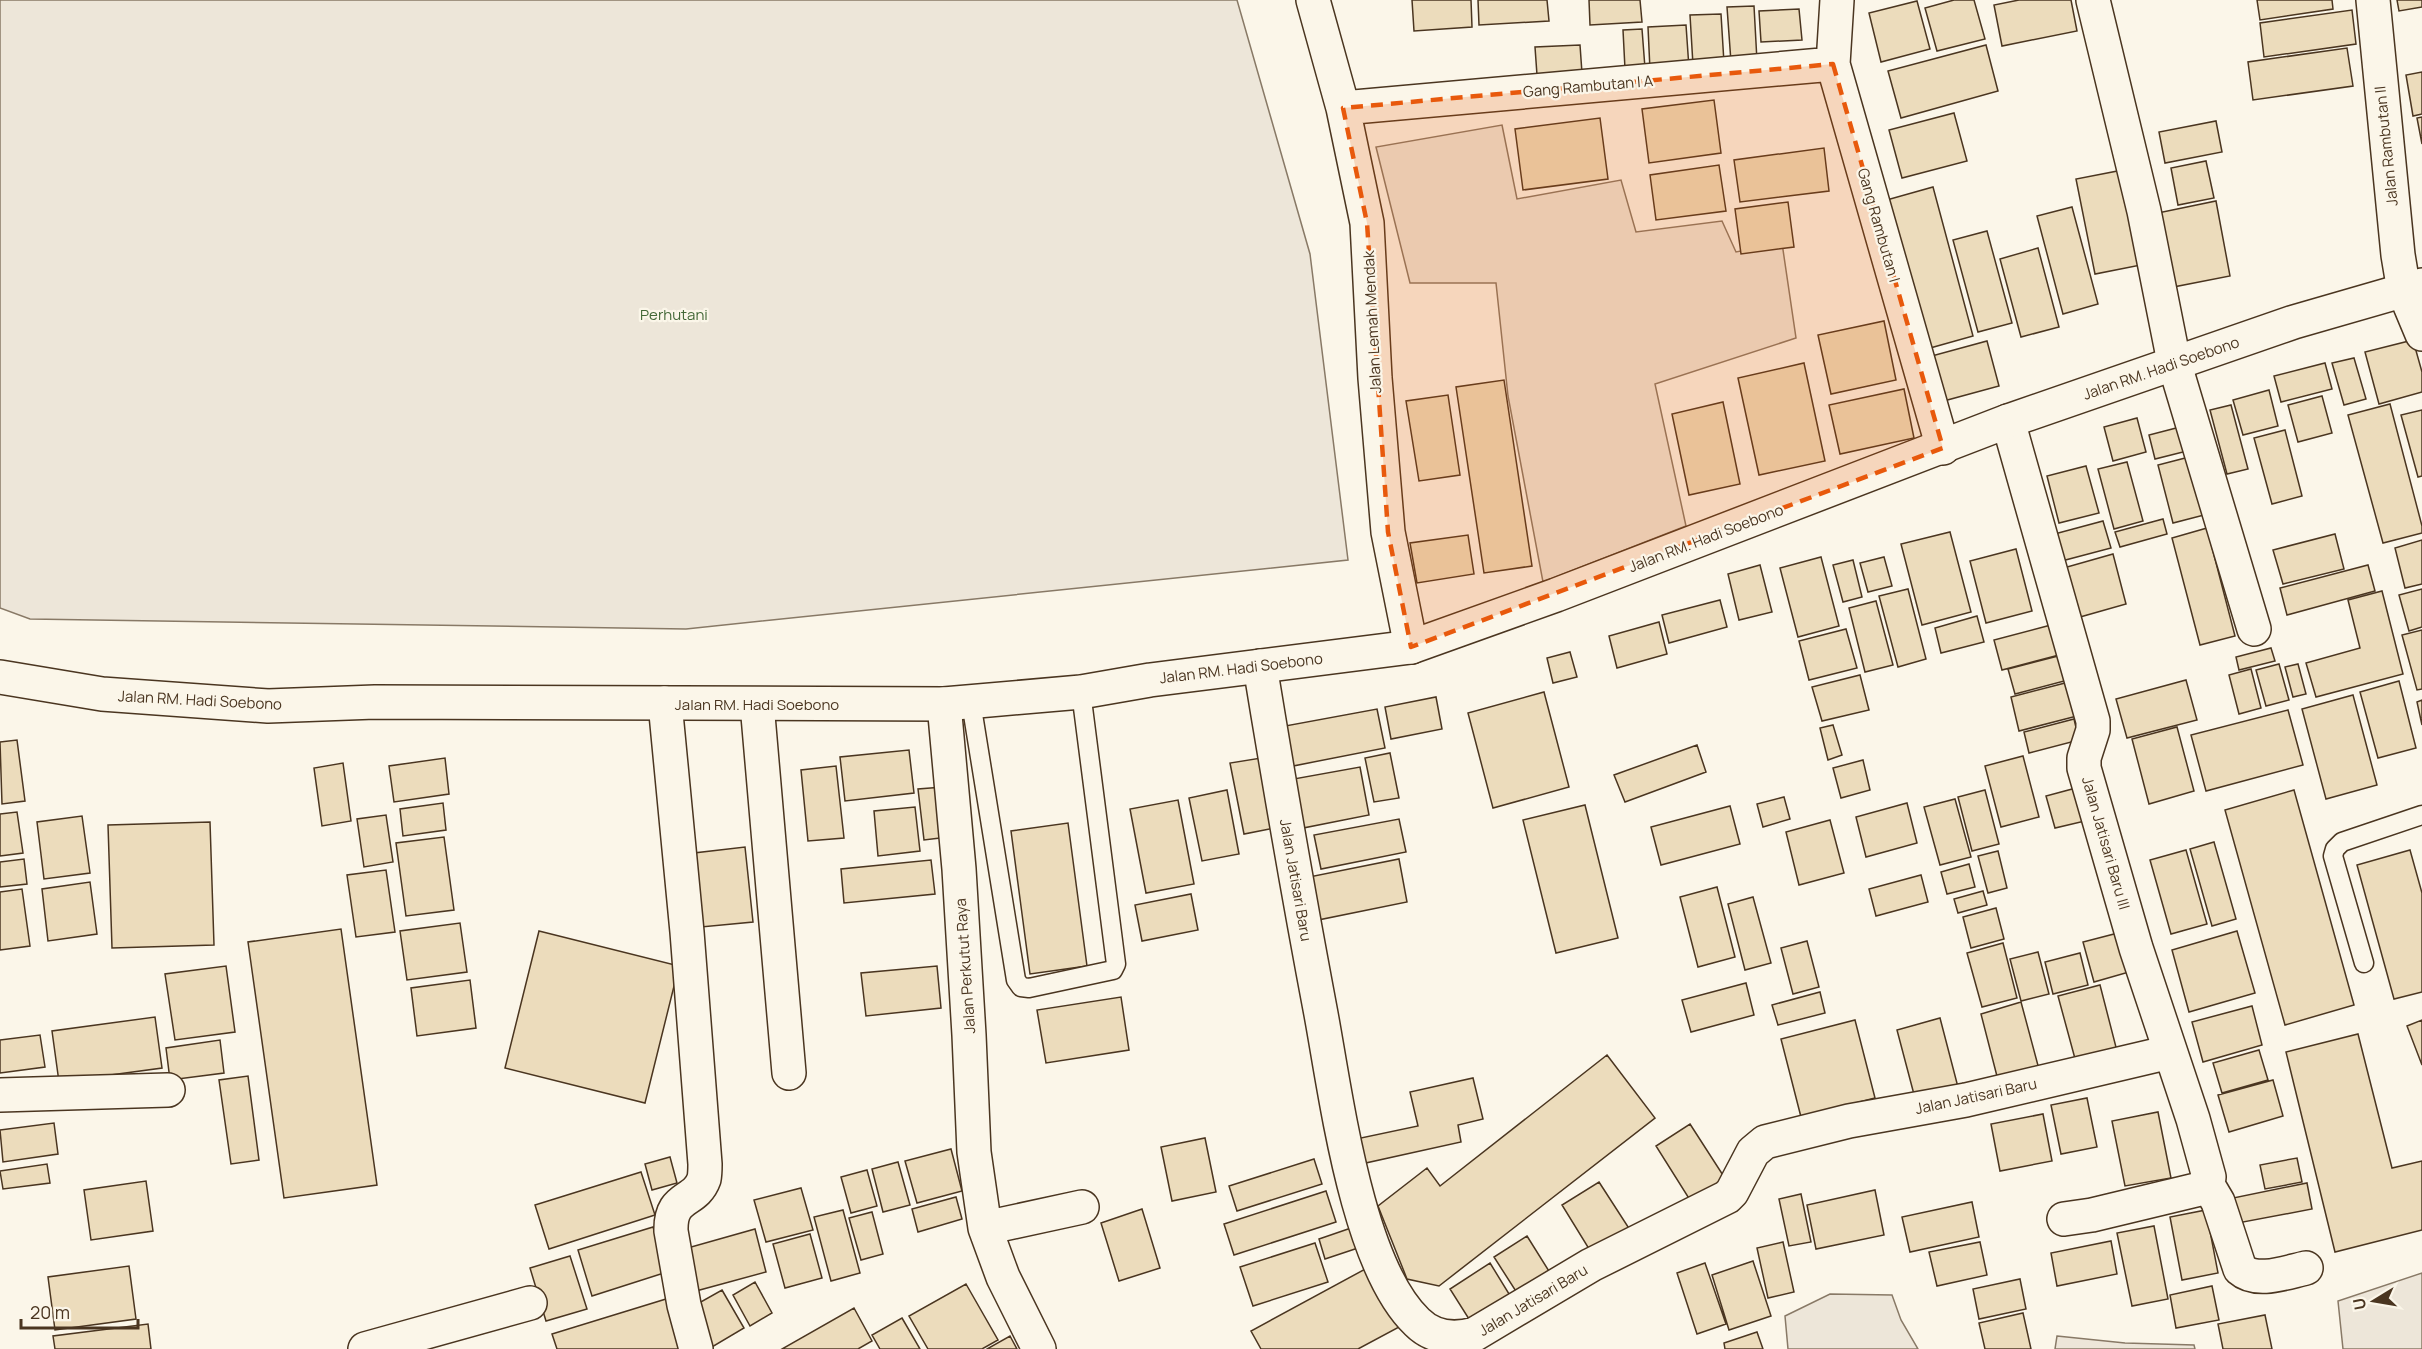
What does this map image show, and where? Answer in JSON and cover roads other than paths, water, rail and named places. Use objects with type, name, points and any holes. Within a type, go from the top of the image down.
[{"type":"street","name":"Jalan Lemah Mendak","points":[[1313,0],[1343,108],[1367,223],[1375,378],[1388,532],[1411,647]]},
{"type":"street","name":"Gang Rambutan I","points":[[1837,0],[1833,64],[1943,447]]},
{"type":"street","points":[[2093,0],[2144,212],[2175,363],[2254,629]]},
{"type":"street","name":"Jalan Rambutan II","points":[[2373,0],[2391,196],[2413,288]]},
{"type":"street","name":"Gang Rambutan I A","points":[[1343,108],[1833,64]]},
{"type":"street","points":[[2413,288],[2422,334]]},
{"type":"street","name":"Jalan RM. Hadi Soebono","points":[[0,677],[102,694],[268,706],[375,702],[958,703],[1081,692],[1149,680],[1411,647],[1556,595],[2008,421],[2294,322],[2413,288]]},
{"type":"street","name":"Jalan Jatisari Baru III","points":[[2008,421],[2093,721],[2093,730],[2084,758],[2084,768],[2136,948],[2193,1119],[2209,1177],[2204,1187],[2218,1202],[2240,1269],[2246,1274],[2262,1276],[2307,1268]]},
{"type":"street","name":"Jalan Jatisari Baru","points":[[1260,666],[1296,881],[1346,1146],[1369,1237],[1393,1291],[1417,1323],[1438,1335],[1458,1339],[1475,1334],[1591,1265],[1727,1197],[1732,1192],[1753,1152],[1764,1142],[1849,1121],[1966,1100],[2170,1052]]},
{"type":"street","points":[[665,703],[687,932],[705,1164],[704,1178],[697,1190],[675,1207],[671,1218],[671,1231],[684,1305],[696,1349]]},
{"type":"street","name":"Jalan Perkutut Raya","points":[[958,703],[960,881],[974,1152],[985,1228],[1003,1277],[1039,1349]]},
{"type":"street","points":[[757,704],[789,1073]]},
{"type":"street","points":[[0,1095],[168,1090]]},
{"type":"street","points":[[2064,1219],[2092,1215],[2204,1187]]},
{"type":"street","points":[[985,1228],[1082,1207]]},
{"type":"street","points":[[365,1349],[530,1303]]},
{"type":"lane","points":[[958,703],[1016,980],[1021,987],[1029,988],[1113,970],[1116,964],[1081,692]]},
{"type":"lane","points":[[2364,963],[2333,856],[2335,849],[2342,842],[2422,815]]},
{"type":"park label","name":"Perhutani","points":[[674,314]]}]
